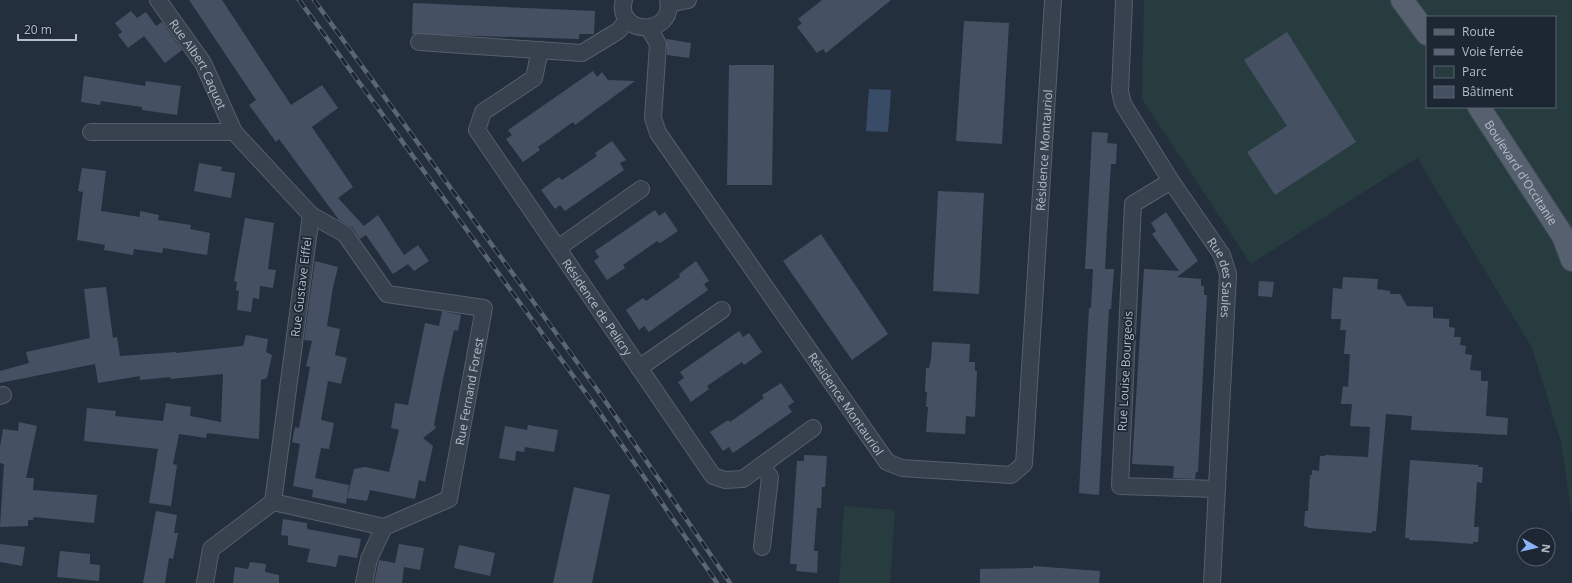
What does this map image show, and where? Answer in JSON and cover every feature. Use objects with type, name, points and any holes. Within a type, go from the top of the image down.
[{"type":"main road","points":[[1402,0],[1426,33]]},
{"type":"main road","name":"Boulevard d'Occitanie","points":[[1480,108],[1563,236],[1572,260]]},
{"type":"street","name":"Rue Albert Caquot","points":[[158,0],[203,63],[234,132]]},
{"type":"street","points":[[624,0],[623,10],[628,20],[634,25],[649,28],[658,24],[664,18],[668,11],[668,2],[688,0]]},
{"type":"street","name":"Résidence Montauriol","points":[[649,28],[658,44],[653,118],[658,133],[886,462],[902,468],[1011,475],[1024,464],[1053,0]]},
{"type":"street","name":"Rue des Saules","points":[[1124,0],[1120,91],[1123,104],[1171,181],[1222,255],[1228,274],[1212,583]]},
{"type":"street","points":[[420,42],[582,53],[618,31],[628,20]]},
{"type":"street","name":"Résidence de Pelicry","points":[[540,50],[534,78],[483,112],[478,130],[713,476],[725,480],[743,480],[813,428]]},
{"type":"street","points":[[91,132],[234,132],[310,215]]},
{"type":"street","name":"Rue Louise Bourgeois","points":[[1171,181],[1133,204],[1120,486],[1217,489]]},
{"type":"street","points":[[558,248],[641,189]]},
{"type":"street","name":"Rue Gustave Eiffel","points":[[273,502],[310,215]]},
{"type":"street","name":"Rue Fernand Forest","points":[[310,215],[345,234],[387,294],[484,308],[450,499],[384,528]]},
{"type":"street","points":[[639,368],[722,310]]},
{"type":"street","points":[[762,465],[770,477],[762,547]]},
{"type":"street","points":[[205,583],[211,548],[273,502],[384,528],[369,559],[364,583]]},
{"type":"green space","points":[[1144,0],[1572,0],[1572,516],[1561,442],[1532,348],[1417,158],[1251,264],[1142,99]]},
{"type":"green space","points":[[844,506],[895,510],[890,583],[839,583]]},
{"type":"water","points":[[869,89],[891,90],[888,132],[866,131]]},
{"type":"building","points":[[189,0],[222,0],[291,105],[322,85],[338,108],[312,127],[353,187],[338,198],[364,226],[378,215],[404,255],[418,245],[429,261],[414,271],[408,264],[393,274],[366,235],[360,239],[353,228],[339,220],[279,139],[276,142],[249,105],[256,100]]},
{"type":"building","points":[[822,0],[891,0],[826,53],[823,49],[817,53],[797,27],[802,23],[798,19]]},
{"type":"building","points":[[413,3],[595,11],[594,34],[579,34],[579,39],[412,34]]},
{"type":"building","points":[[131,11],[137,18],[146,12],[156,26],[162,22],[182,50],[165,63],[144,36],[128,48],[118,35],[122,32],[115,23]]},
{"type":"building","points":[[964,21],[1009,23],[1002,144],[956,141]]},
{"type":"building","points":[[1287,32],[1356,142],[1275,195],[1247,152],[1287,126],[1244,60]]},
{"type":"building","points":[[667,39],[691,43],[689,58],[667,55]]},
{"type":"building","points":[[729,65],[774,65],[772,185],[727,185]]},
{"type":"building","points":[[593,71],[597,77],[602,72],[608,80],[635,81],[575,125],[573,122],[538,147],[540,150],[523,162],[506,139],[512,135],[508,130]]},
{"type":"building","points":[[84,76],[145,86],[146,81],[181,86],[177,115],[142,110],[142,107],[101,101],[100,105],[81,102]]},
{"type":"building","points":[[1092,132],[1108,133],[1107,143],[1117,144],[1116,164],[1111,164],[1105,269],[1114,269],[1111,309],[1109,309],[1099,495],[1079,493],[1089,308],[1091,308],[1093,269],[1085,269]]},
{"type":"building","points":[[612,141],[626,160],[620,163],[624,170],[565,211],[560,205],[555,209],[541,190],[559,177],[562,180],[597,156],[595,153]]},
{"type":"building","points":[[199,163],[222,167],[221,171],[235,173],[231,198],[194,191]]},
{"type":"building","points":[[82,168],[106,171],[101,211],[140,217],[140,211],[159,215],[158,220],[191,225],[190,229],[210,233],[207,255],[163,248],[162,253],[134,249],[133,255],[104,250],[105,245],[77,240],[83,192],[78,191]]},
{"type":"building","points":[[938,191],[984,193],[979,294],[933,291]]},
{"type":"building","points":[[655,210],[659,216],[665,212],[678,231],[660,243],[657,241],[623,265],[625,268],[607,280],[594,261],[599,257],[595,251]]},
{"type":"building","points":[[1166,212],[1198,261],[1177,277],[1201,279],[1201,286],[1204,286],[1204,295],[1207,295],[1198,472],[1196,472],[1195,479],[1173,478],[1174,466],[1132,464],[1144,269],[1179,271],[1152,234],[1156,231],[1151,223]]},
{"type":"building","points":[[245,218],[274,223],[268,269],[276,270],[273,288],[260,286],[259,299],[253,298],[251,312],[237,310],[239,291],[236,290],[237,282],[234,281]]},
{"type":"building","points":[[821,234],[888,334],[852,360],[783,261]]},
{"type":"building","points":[[315,261],[338,267],[333,287],[327,326],[340,329],[335,355],[347,358],[341,384],[328,381],[321,420],[334,423],[329,449],[321,448],[315,478],[349,485],[346,504],[312,497],[313,490],[293,486],[300,444],[292,442],[295,427],[299,428],[310,367],[306,366],[312,341],[304,340]]},
{"type":"building","points":[[696,261],[709,281],[704,284],[708,290],[649,332],[644,326],[639,330],[626,310],[643,298],[646,301],[680,277],[679,274]]},
{"type":"building","points":[[1343,277],[1378,279],[1377,289],[1390,291],[1390,294],[1400,294],[1407,306],[1433,307],[1433,318],[1449,319],[1449,327],[1455,328],[1454,337],[1461,337],[1460,345],[1466,346],[1465,354],[1472,355],[1470,370],[1481,371],[1481,381],[1488,381],[1486,416],[1508,418],[1507,435],[1411,430],[1412,416],[1386,414],[1376,531],[1372,531],[1372,533],[1308,528],[1304,526],[1305,511],[1308,511],[1310,475],[1312,475],[1312,470],[1319,471],[1320,456],[1368,457],[1370,427],[1350,426],[1352,404],[1341,404],[1343,386],[1348,387],[1350,354],[1344,354],[1346,330],[1340,330],[1341,319],[1331,319],[1333,288],[1342,289]]},
{"type":"building","points":[[1259,281],[1274,282],[1272,297],[1258,296]]},
{"type":"building","points":[[106,287],[113,338],[117,337],[120,356],[176,353],[243,346],[246,335],[268,339],[266,352],[272,355],[267,378],[261,380],[259,439],[207,433],[206,438],[179,434],[173,464],[177,465],[171,506],[149,503],[158,449],[84,441],[87,408],[116,411],[115,416],[163,421],[166,403],[191,407],[190,416],[221,422],[223,374],[140,380],[140,376],[98,383],[95,364],[0,383],[0,371],[29,363],[26,352],[90,338],[84,289]]},
{"type":"building","points":[[442,311],[461,315],[458,331],[454,330],[443,379],[434,425],[436,428],[423,438],[433,446],[425,482],[419,480],[415,499],[370,490],[367,501],[347,498],[354,469],[365,467],[389,472],[399,430],[391,428],[395,403],[408,405],[425,323],[439,326]]},
{"type":"building","points":[[739,331],[743,337],[749,333],[762,352],[744,365],[742,362],[707,386],[709,389],[691,402],[678,382],[684,378],[680,372]]},
{"type":"building","points":[[932,342],[970,344],[969,362],[975,362],[975,371],[977,371],[975,417],[966,416],[965,434],[926,432],[928,407],[926,407],[927,392],[925,392],[926,368],[929,368]]},
{"type":"building","points":[[781,383],[794,402],[788,406],[792,412],[733,453],[729,447],[723,451],[710,432],[728,420],[730,422],[764,398],[762,395]]},
{"type":"building","points":[[19,422],[37,426],[26,478],[34,478],[33,490],[97,495],[94,523],[34,517],[33,520],[28,520],[28,526],[0,527],[4,464],[0,463],[0,447],[3,429],[18,431]]},
{"type":"building","points":[[528,425],[558,430],[554,452],[525,447],[524,452],[516,451],[515,461],[499,458],[505,426],[527,430]]},
{"type":"building","points":[[804,455],[827,456],[825,487],[822,487],[821,508],[817,508],[814,551],[818,551],[817,573],[796,571],[797,564],[790,564],[797,461],[804,461]]},
{"type":"building","points":[[1410,460],[1479,465],[1478,467],[1483,467],[1482,483],[1477,482],[1474,527],[1479,527],[1478,542],[1473,542],[1473,544],[1409,540],[1409,538],[1405,538]]},
{"type":"building","points":[[574,487],[610,495],[592,583],[553,583]]},
{"type":"building","points":[[156,511],[177,515],[174,533],[178,533],[173,559],[169,558],[165,583],[143,583]]},
{"type":"building","points":[[283,519],[307,523],[307,529],[361,539],[357,558],[339,555],[336,567],[307,562],[310,549],[288,545],[288,536],[281,535]]},
{"type":"building","points":[[0,544],[25,547],[22,566],[0,562]]},
{"type":"building","points":[[399,544],[424,548],[420,570],[404,567],[402,583],[374,583],[379,560],[395,563]]},
{"type":"building","points":[[459,545],[495,553],[490,576],[454,568]]},
{"type":"building","points":[[60,551],[90,554],[90,564],[100,565],[99,581],[57,577]]},
{"type":"building","points":[[250,562],[266,564],[265,572],[279,575],[279,583],[233,583],[235,567],[248,569]]},
{"type":"building","points":[[1033,566],[1100,571],[1099,583],[980,583],[980,569],[1033,568]]},
{"type":"railway","points":[[299,0],[593,403],[717,583]]},
{"type":"railway","points":[[314,0],[601,395],[730,583]]}]
